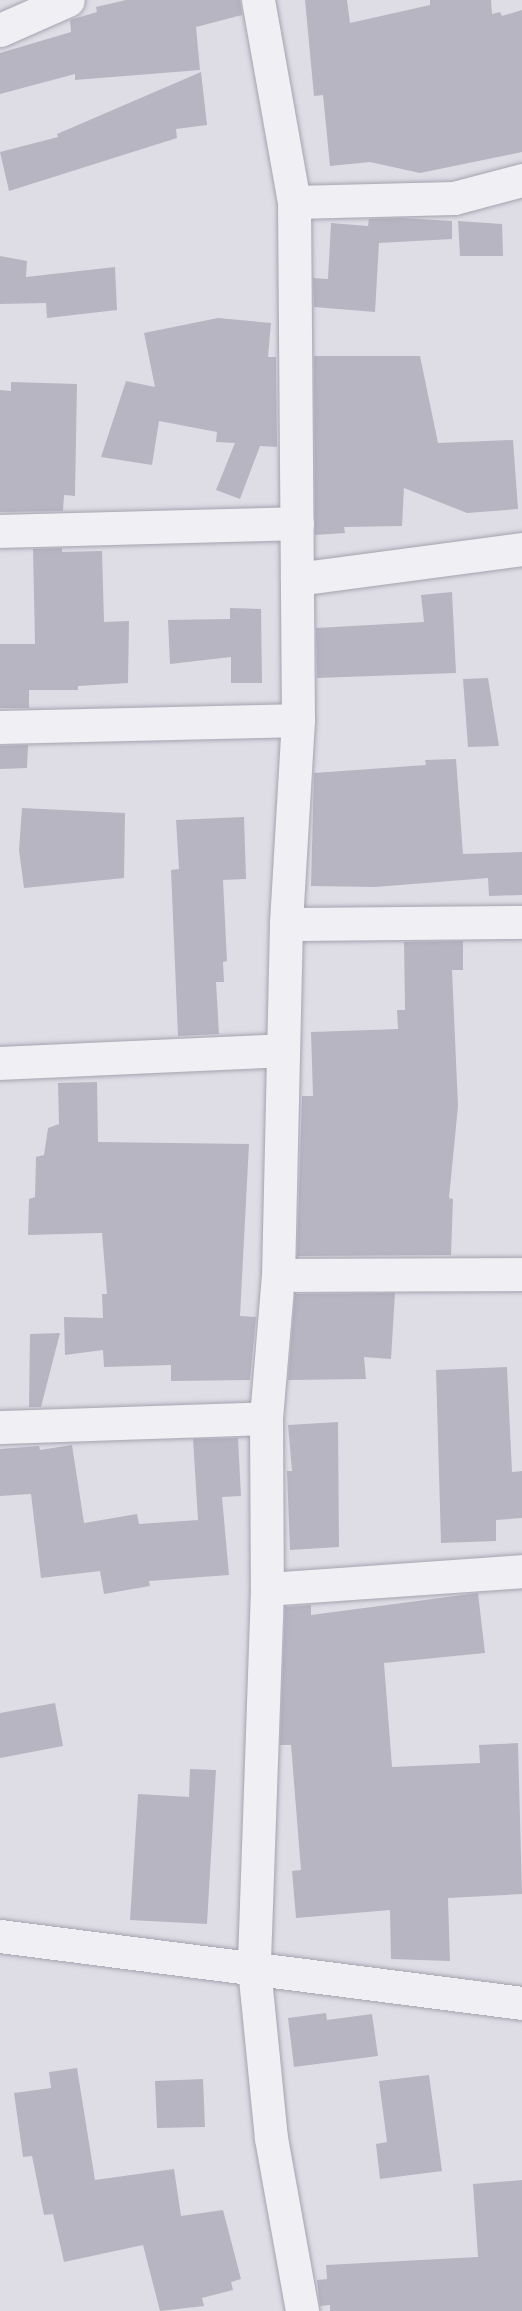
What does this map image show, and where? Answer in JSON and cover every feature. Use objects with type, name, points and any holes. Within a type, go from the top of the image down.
[{"type":"street","points":[[0,30],[69,0]]},
{"type":"street","points":[[258,0],[294,202],[297,720],[286,924],[278,1275],[266,1418],[267,1589],[254,1968],[271,2138],[302,2311]]},
{"type":"street","points":[[294,202],[454,198],[522,180]]},
{"type":"street","points":[[0,531],[297,523]]},
{"type":"street","points":[[297,579],[522,549]]},
{"type":"street","points":[[0,727],[297,720]]},
{"type":"street","points":[[286,924],[522,921]]},
{"type":"street","points":[[0,1063],[282,1050]]},
{"type":"street","points":[[278,1275],[522,1274]]},
{"type":"street","points":[[0,1427],[266,1418]]},
{"type":"street","points":[[267,1589],[522,1571]]},
{"type":"street","points":[[0,1936],[522,2003]]},
{"type":"building","points":[[126,0],[240,0],[242,15],[196,27],[200,70],[75,80],[75,74],[0,94],[0,53],[71,32],[70,20],[97,12],[96,7]]},
{"type":"building","points":[[305,0],[347,0],[350,23],[430,5],[430,0],[491,0],[492,14],[500,12],[502,16],[522,10],[522,152],[420,173],[370,162],[330,166],[323,95],[314,96]]},
{"type":"building","points":[[201,72],[207,125],[176,129],[177,138],[9,191],[0,152],[58,137],[57,134]]},
{"type":"building","points":[[369,219],[452,221],[452,239],[379,243],[375,312],[314,307],[313,278],[328,279],[331,223],[368,226]]},
{"type":"building","points":[[458,221],[502,224],[503,256],[460,256]]},
{"type":"building","points":[[0,256],[27,261],[26,277],[115,267],[117,310],[47,318],[46,303],[0,304]]},
{"type":"building","points":[[218,318],[271,323],[268,357],[276,357],[277,447],[260,446],[240,499],[216,490],[235,443],[216,442],[217,432],[159,421],[152,465],[101,457],[126,381],[155,387],[144,333]]},
{"type":"building","points":[[314,356],[420,356],[438,443],[513,440],[518,509],[467,513],[404,488],[402,526],[344,527],[345,533],[315,535]]},
{"type":"building","points":[[11,382],[77,384],[75,496],[64,495],[63,511],[0,512],[0,390],[11,391]]},
{"type":"building","points":[[62,548],[62,552],[102,551],[104,622],[129,621],[128,683],[78,686],[78,690],[29,690],[29,708],[0,708],[0,644],[35,644],[33,549]]},
{"type":"building","points":[[452,592],[456,673],[317,678],[316,628],[424,622],[421,595]]},
{"type":"building","points":[[230,608],[261,609],[262,683],[231,683],[231,657],[170,664],[168,620],[230,619]]},
{"type":"building","points":[[488,678],[499,746],[468,747],[463,679]]},
{"type":"building","points":[[28,745],[27,768],[0,769],[0,746]]},
{"type":"building","points":[[456,759],[463,854],[522,852],[522,895],[489,896],[488,878],[375,887],[311,886],[314,773],[426,765],[425,760]]},
{"type":"building","points":[[22,808],[125,813],[124,878],[24,888],[19,850]]},
{"type":"building","points":[[244,817],[246,879],[223,880],[227,961],[223,962],[224,982],[216,982],[219,1034],[178,1036],[171,870],[179,869],[176,820]]},
{"type":"building","points":[[463,941],[463,970],[452,970],[458,1106],[449,1198],[453,1199],[451,1255],[297,1256],[302,1096],[313,1096],[311,1032],[398,1029],[397,1010],[405,1010],[404,942]]},
{"type":"building","points":[[97,1082],[98,1142],[249,1144],[240,1316],[256,1317],[250,1380],[171,1381],[171,1365],[104,1367],[103,1350],[65,1355],[64,1317],[103,1318],[102,1294],[107,1294],[102,1233],[28,1235],[29,1199],[35,1197],[36,1157],[44,1155],[48,1128],[59,1124],[58,1083]]},
{"type":"building","points":[[395,1293],[391,1359],[364,1357],[366,1379],[288,1380],[295,1294]]},
{"type":"building","points":[[60,1333],[41,1407],[29,1407],[30,1334]]},
{"type":"building","points":[[507,1367],[512,1472],[522,1471],[522,1518],[496,1520],[496,1541],[441,1543],[436,1370]]},
{"type":"building","points":[[338,1422],[339,1547],[290,1550],[287,1471],[292,1471],[288,1425]]},
{"type":"building","points":[[238,1438],[241,1496],[222,1497],[229,1575],[149,1581],[150,1586],[104,1594],[100,1571],[41,1578],[31,1494],[0,1496],[0,1449],[39,1446],[40,1450],[72,1445],[84,1523],[137,1514],[139,1524],[198,1520],[193,1439]]},
{"type":"building","points":[[478,1593],[485,1653],[384,1663],[392,1767],[480,1763],[479,1745],[518,1743],[522,1894],[448,1898],[450,1961],[391,1959],[390,1910],[296,1918],[292,1871],[301,1870],[291,1745],[280,1745],[285,1607],[311,1605],[311,1615]]},
{"type":"building","points":[[55,1703],[63,1746],[0,1758],[0,1713]]},
{"type":"building","points":[[190,1769],[216,1770],[207,1924],[130,1920],[138,1794],[189,1797]]},
{"type":"building","points":[[326,2013],[327,2020],[372,2014],[378,2056],[294,2067],[288,2018]]},
{"type":"building","points":[[77,2068],[95,2180],[174,2169],[181,2216],[223,2210],[241,2279],[231,2282],[233,2290],[202,2298],[204,2306],[160,2311],[143,2245],[64,2262],[53,2214],[44,2215],[32,2156],[23,2157],[14,2093],[51,2088],[49,2072]]},
{"type":"building","points":[[429,2075],[442,2171],[380,2179],[376,2144],[387,2142],[379,2081]]},
{"type":"building","points":[[203,2079],[205,2127],[157,2128],[155,2081]]},
{"type":"building","points":[[522,2180],[522,2311],[330,2311],[330,2305],[320,2306],[317,2280],[327,2279],[326,2265],[478,2257],[473,2184]]}]
